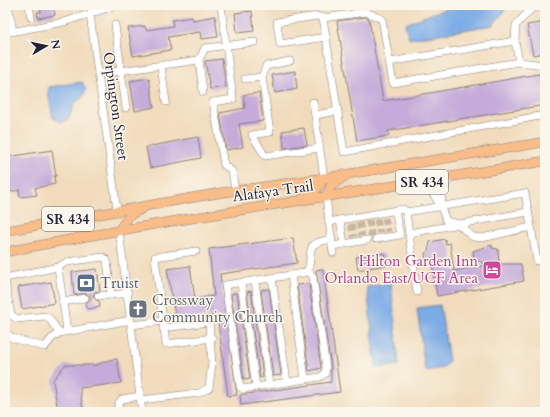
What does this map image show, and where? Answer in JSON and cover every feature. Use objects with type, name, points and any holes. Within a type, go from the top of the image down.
[{"type":"main road","name":"Alafaya Trail","points":[[5,231],[149,204],[350,174],[545,142]]},
{"type":"main road","name":"Alafaya Trail","points":[[5,252],[120,230],[449,178],[545,161]]},
{"type":"main road","points":[[326,197],[331,186],[350,174]]},
{"type":"main road","points":[[299,201],[316,190],[324,178]]},
{"type":"main road","points":[[120,230],[124,220],[149,204]]},
{"type":"street","points":[[8,5],[8,22],[13,31]]},
{"type":"street","points":[[29,5],[31,17]]},
{"type":"street","name":"Orpington Street","points":[[93,5],[90,15],[117,210]]},
{"type":"street","points":[[5,33],[64,22],[90,15],[117,5]]},
{"type":"street","points":[[221,5],[233,99],[213,102],[224,165],[232,171],[235,190]]},
{"type":"street","points":[[519,62],[515,41],[516,25],[532,8],[545,8]]},
{"type":"street","points":[[326,37],[280,44],[277,22],[317,16],[323,18],[366,12],[382,19],[392,83],[519,62],[545,65]]},
{"type":"street","points":[[323,18],[344,152],[545,115]]},
{"type":"street","points":[[115,25],[126,108]]},
{"type":"street","points":[[389,62],[515,41]]},
{"type":"street","points":[[203,92],[199,60],[205,48],[255,42]]},
{"type":"street","points":[[98,74],[199,60]]},
{"type":"street","points":[[290,61],[266,66],[262,78],[270,132],[252,135],[265,156],[320,148]]},
{"type":"street","points":[[161,66],[166,102]]},
{"type":"street","points":[[245,79],[262,78]]},
{"type":"street","points":[[313,102],[324,178]]},
{"type":"street","points":[[315,115],[338,111]]},
{"type":"street","points":[[441,206],[442,195],[449,178]]},
{"type":"street","points":[[422,182],[436,196],[446,221],[458,224],[473,237],[482,238],[531,227]]},
{"type":"street","points":[[329,222],[340,220],[351,221],[385,215],[395,210],[403,209],[406,212],[525,193],[537,261]]},
{"type":"street","points":[[326,197],[332,246]]},
{"type":"street","points":[[379,237],[388,234],[400,235],[395,210]]},
{"type":"street","points":[[406,212],[417,292]]},
{"type":"street","points":[[409,233],[528,212]]},
{"type":"street","points":[[340,220],[344,244]]},
{"type":"street","points":[[120,230],[142,412]]},
{"type":"street","points":[[308,270],[304,273],[291,276],[225,285],[240,387],[243,389],[320,377],[325,374],[326,368],[313,277],[308,270],[310,248],[317,242],[332,246],[364,239]]},
{"type":"street","points":[[196,251],[155,257],[166,344],[212,338]]},
{"type":"street","points":[[5,278],[58,268],[67,262],[103,257],[107,260],[111,295]]},
{"type":"street","points":[[58,268],[67,331]]},
{"type":"street","points":[[291,276],[305,379]]},
{"type":"street","points":[[272,278],[286,382]]},
{"type":"street","points":[[5,281],[11,315],[17,319],[45,316],[49,318],[59,333]]},
{"type":"street","points":[[255,281],[269,385]]},
{"type":"street","points":[[241,283],[256,387]]},
{"type":"street","points":[[98,296],[128,293]]},
{"type":"street","points":[[63,302],[85,298]]},
{"type":"street","points":[[5,331],[12,338],[45,347],[51,339],[59,333],[67,331],[132,323],[163,324],[209,322],[212,338],[212,363],[209,388],[199,393],[122,399],[118,404],[119,412]]},
{"type":"water","points":[[467,5],[509,5],[493,25],[409,39],[405,24],[439,11]]},
{"type":"water","points":[[82,82],[86,90],[83,97],[74,104],[69,119],[61,122],[53,118],[48,92],[49,87]]},
{"type":"water","points":[[391,283],[399,365],[376,368],[367,287]]},
{"type":"water","points":[[440,305],[449,361],[443,368],[425,371],[417,308]]},
{"type":"building","points":[[40,5],[53,5],[55,15],[38,18],[37,12],[41,12]]},
{"type":"building","points":[[252,11],[254,31],[237,33],[235,13]]},
{"type":"building","points":[[215,16],[218,37],[201,39],[200,32],[168,37],[171,50],[133,56],[128,28],[145,26],[146,30],[173,26],[172,20],[192,17],[193,20]]},
{"type":"building","points":[[365,17],[369,19],[383,101],[545,73],[545,105],[388,131],[389,136],[357,141],[337,21]]},
{"type":"building","points":[[545,22],[545,53],[533,55],[527,25]]},
{"type":"building","points":[[222,59],[226,87],[210,89],[205,61]]},
{"type":"building","points":[[295,71],[297,89],[275,93],[272,75]]},
{"type":"building","points":[[149,78],[154,107],[135,111],[130,81]]},
{"type":"building","points":[[259,93],[263,121],[239,124],[243,147],[226,150],[220,113],[245,108],[243,95]]},
{"type":"building","points":[[304,128],[307,145],[284,148],[282,131]]},
{"type":"building","points":[[198,137],[201,158],[150,168],[146,147]]},
{"type":"building","points":[[52,150],[56,176],[54,176],[55,184],[35,188],[37,195],[20,197],[19,190],[5,193],[5,172],[10,171],[7,157]]},
{"type":"building","points":[[293,238],[297,263],[220,274],[237,395],[228,396],[217,315],[176,321],[167,269],[190,266],[195,299],[214,296],[209,249]]},
{"type":"building","name":"Hilton Garden Inn Orlando East/UCF Area","points":[[445,239],[446,244],[450,243],[454,271],[488,265],[474,259],[473,251],[492,245],[492,248],[498,249],[499,264],[521,264],[524,281],[437,296],[432,261],[426,260],[425,253],[428,251],[430,242]]},
{"type":"building","points":[[384,253],[386,265],[358,270],[356,257]]},
{"type":"building","name":"Truist","points":[[97,269],[100,291],[95,292],[93,296],[99,301],[100,307],[87,309],[86,303],[90,300],[90,297],[86,293],[74,295],[72,272]]},
{"type":"building","points":[[323,269],[340,392],[241,405],[240,395],[331,382],[331,367],[316,270]]},
{"type":"building","points":[[51,282],[55,303],[22,309],[18,287]]},
{"type":"building","points":[[309,284],[321,368],[309,371],[297,285]]},
{"type":"building","points":[[269,289],[281,375],[273,376],[261,290]]},
{"type":"building","points":[[251,291],[263,377],[260,378],[247,292]]},
{"type":"building","points":[[237,293],[250,379],[244,380],[231,294]]},
{"type":"building","points":[[117,359],[121,383],[80,388],[82,405],[85,412],[58,412],[53,380],[65,365],[96,365],[109,360]]},
{"type":"tunnel","points":[[385,218],[388,232]]},
{"type":"tunnel","points":[[377,219],[380,233]]},
{"type":"tunnel","points":[[369,220],[372,240]]},
{"type":"tunnel","points":[[359,222],[362,236]]},
{"type":"tunnel","points":[[351,224],[354,237]]},
{"type":"tunnel","points":[[85,298],[98,296]]},
{"type":"place","name":"Hilton Garden Inn Orlando East/UCF Area","points":[[492,270]]},
{"type":"place","name":"Truist","points":[[86,283]]},
{"type":"place","name":"Crossway Community Church","points":[[138,309]]}]
